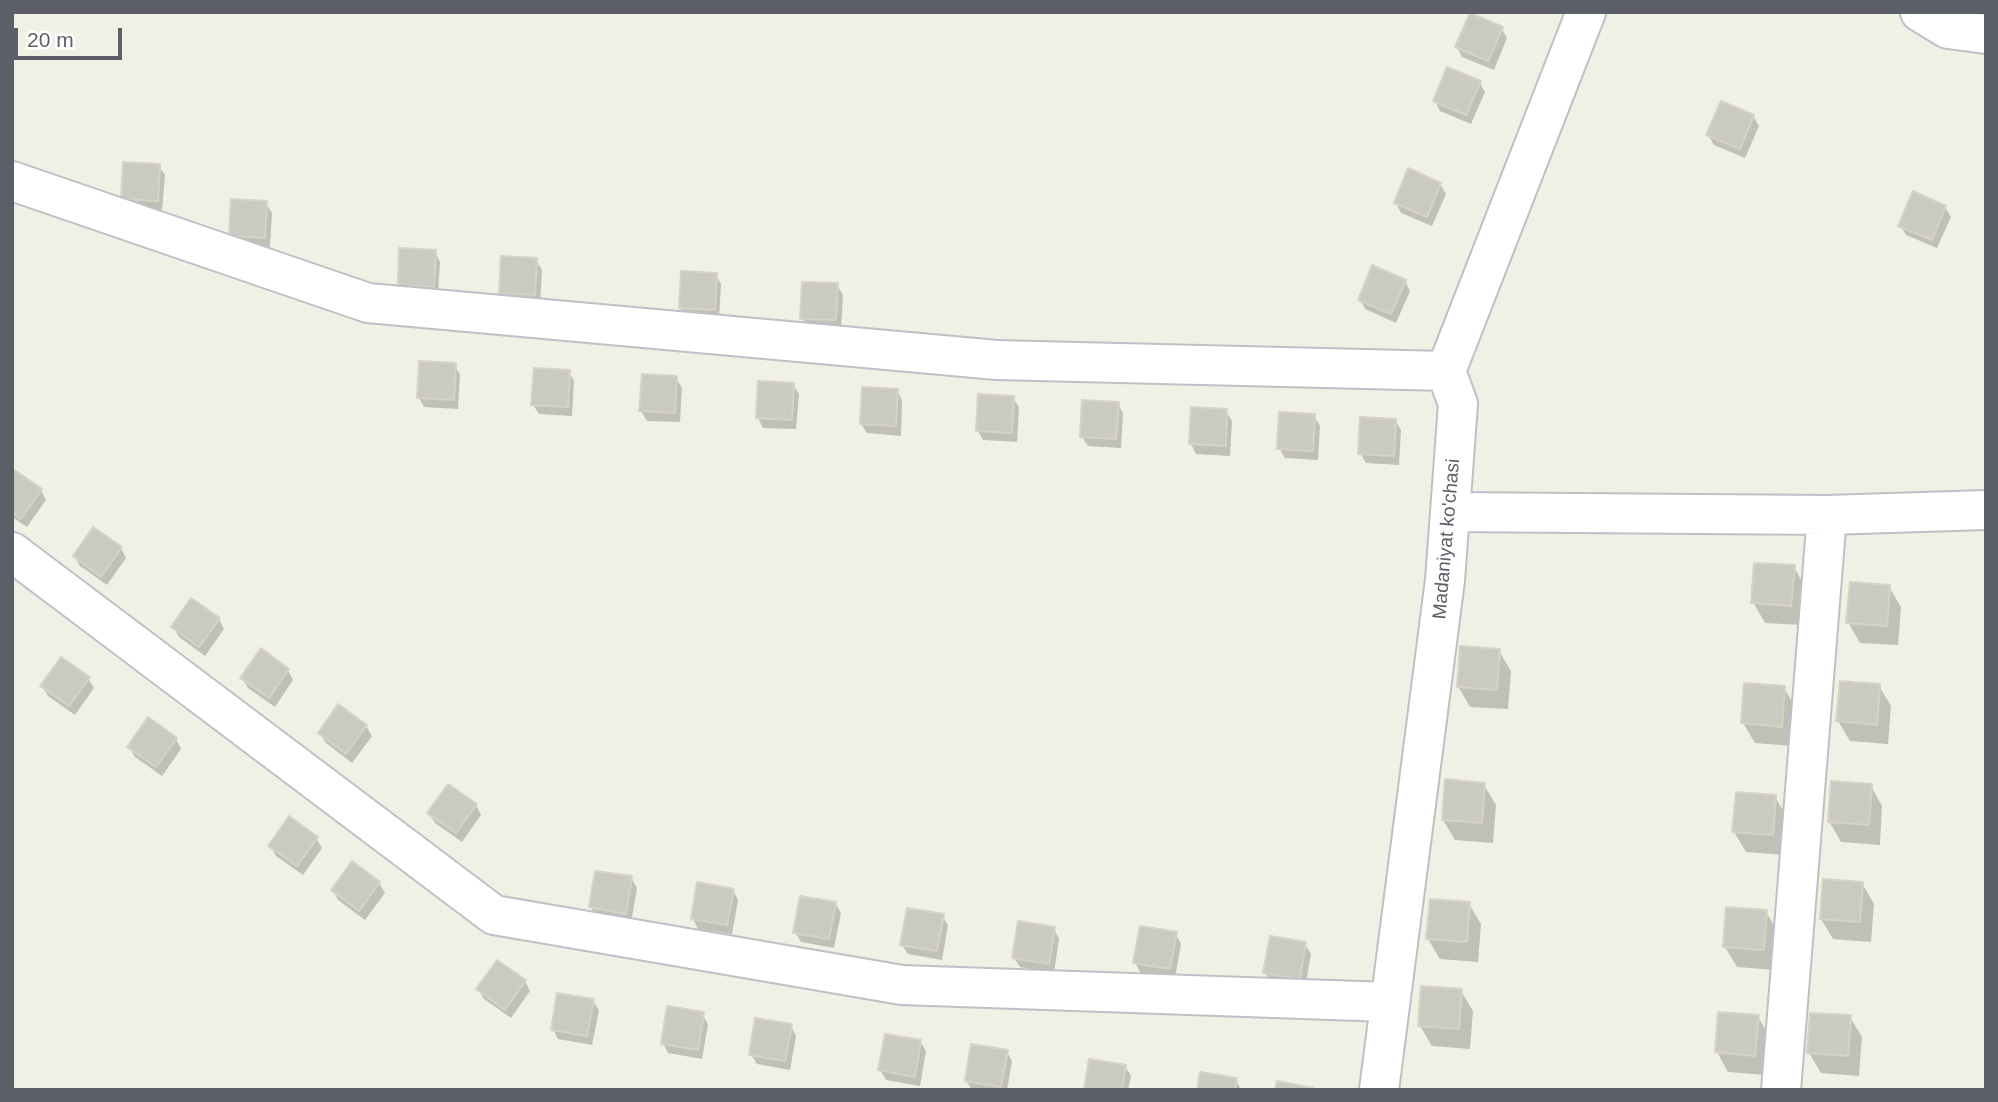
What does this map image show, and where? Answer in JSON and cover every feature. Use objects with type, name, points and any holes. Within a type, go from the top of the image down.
[{"type":"street","points":[[12,181],[368,303],[997,360],[1446,371],[1586,12]]},
{"type":"street","points":[[1920,12],[1948,29],[1986,34]]},
{"type":"street","name":"Madaniyat ko'chasi","points":[[1380,1090],[1389,1002],[1445,580],[1458,404],[1446,371]]},
{"type":"street","points":[[1450,512],[1827,515],[1986,510]]},
{"type":"street","points":[[1781,1090],[1827,515]]},
{"type":"street","points":[[12,552],[494,915],[902,985],[1389,1002]]},
{"type":"building","points":[[1470,13],[1503,27],[1488,61],[1455,47]]},
{"type":"building","points":[[1447,67],[1481,81],[1466,115],[1433,101]]},
{"type":"building","points":[[1721,101],[1754,115],[1740,149],[1706,135]]},
{"type":"building","points":[[123,162],[160,164],[158,201],[121,199]]},
{"type":"building","points":[[1408,168],[1441,183],[1427,217],[1394,203]]},
{"type":"building","points":[[1913,191],[1946,206],[1932,240],[1898,226]]},
{"type":"building","points":[[231,199],[267,201],[265,238],[229,236]]},
{"type":"building","points":[[399,248],[436,250],[434,287],[398,286]]},
{"type":"building","points":[[501,256],[537,258],[535,295],[499,293]]},
{"type":"building","points":[[1372,265],[1406,280],[1391,314],[1358,300]]},
{"type":"building","points":[[681,271],[717,273],[715,310],[679,308]]},
{"type":"building","points":[[802,282],[838,283],[836,320],[800,319]]},
{"type":"building","points":[[419,361],[456,363],[454,400],[417,398]]},
{"type":"building","points":[[534,368],[570,370],[568,407],[531,405]]},
{"type":"building","points":[[642,374],[677,376],[675,413],[639,411]]},
{"type":"building","points":[[758,381],[794,383],[792,420],[756,418]]},
{"type":"building","points":[[862,387],[898,389],[896,426],[860,424]]},
{"type":"building","points":[[978,394],[1014,396],[1012,433],[976,431]]},
{"type":"building","points":[[1082,400],[1119,402],[1116,439],[1080,437]]},
{"type":"building","points":[[1191,407],[1227,409],[1226,446],[1189,444]]},
{"type":"building","points":[[1279,412],[1315,414],[1313,451],[1277,449]]},
{"type":"building","points":[[1360,417],[1396,419],[1394,456],[1358,454]]},
{"type":"building","points":[[13,469],[42,489],[21,519],[12,512]]},
{"type":"building","points":[[93,527],[122,547],[101,577],[73,556]]},
{"type":"building","points":[[1754,563],[1795,565],[1791,606],[1751,603]]},
{"type":"building","points":[[1850,582],[1890,585],[1887,626],[1846,623]]},
{"type":"building","points":[[191,598],[220,618],[199,647],[171,627]]},
{"type":"building","points":[[1460,646],[1500,649],[1497,690],[1457,687]]},
{"type":"building","points":[[261,648],[289,669],[269,698],[240,678]]},
{"type":"building","points":[[61,657],[90,677],[69,706],[40,686]]},
{"type":"building","points":[[1840,681],[1880,684],[1877,725],[1836,721]]},
{"type":"building","points":[[1744,683],[1785,686],[1782,727],[1741,723]]},
{"type":"building","points":[[338,704],[367,725],[346,754],[318,733]]},
{"type":"building","points":[[148,717],[177,738],[156,767],[127,747]]},
{"type":"building","points":[[1445,779],[1485,783],[1482,823],[1442,820]]},
{"type":"building","points":[[1831,781],[1872,784],[1869,825],[1828,822]]},
{"type":"building","points":[[448,784],[477,804],[456,833],[427,813]]},
{"type":"building","points":[[1736,792],[1776,795],[1773,835],[1732,832]]},
{"type":"building","points":[[289,816],[318,837],[297,866],[268,846]]},
{"type":"building","points":[[352,861],[380,882],[359,911],[331,890]]},
{"type":"building","points":[[595,871],[632,876],[626,914],[589,907]]},
{"type":"building","points":[[1823,879],[1863,882],[1860,922],[1820,919]]},
{"type":"building","points":[[697,882],[734,889],[727,925],[691,919]]},
{"type":"building","points":[[800,896],[836,902],[829,939],[793,933]]},
{"type":"building","points":[[1430,899],[1470,902],[1467,942],[1426,939]]},
{"type":"building","points":[[1726,907],[1767,910],[1764,950],[1723,947]]},
{"type":"building","points":[[907,908],[944,914],[937,951],[900,945]]},
{"type":"building","points":[[1018,921],[1055,927],[1049,964],[1012,958]]},
{"type":"building","points":[[1140,926],[1177,932],[1170,969],[1133,963]]},
{"type":"building","points":[[1270,936],[1306,942],[1300,979],[1263,973]]},
{"type":"building","points":[[497,960],[526,980],[505,1010],[476,989]]},
{"type":"building","points":[[1421,986],[1462,989],[1459,1029],[1418,1026]]},
{"type":"building","points":[[557,993],[594,999],[587,1036],[551,1030]]},
{"type":"building","points":[[667,1006],[704,1012],[698,1050],[661,1044]]},
{"type":"building","points":[[1718,1012],[1759,1015],[1755,1056],[1715,1052]]},
{"type":"building","points":[[1810,1013],[1851,1015],[1848,1056],[1807,1053]]},
{"type":"building","points":[[755,1018],[792,1024],[785,1061],[749,1055]]},
{"type":"building","points":[[885,1034],[921,1040],[915,1077],[878,1070]]},
{"type":"building","points":[[971,1044],[1008,1050],[1001,1087],[965,1081]]},
{"type":"building","points":[[1089,1059],[1126,1065],[1122,1090],[1084,1090]]},
{"type":"building","points":[[1200,1072],[1237,1078],[1235,1090],[1197,1090]]},
{"type":"building","points":[[1277,1081],[1313,1088],[1313,1090],[1275,1090]]}]
